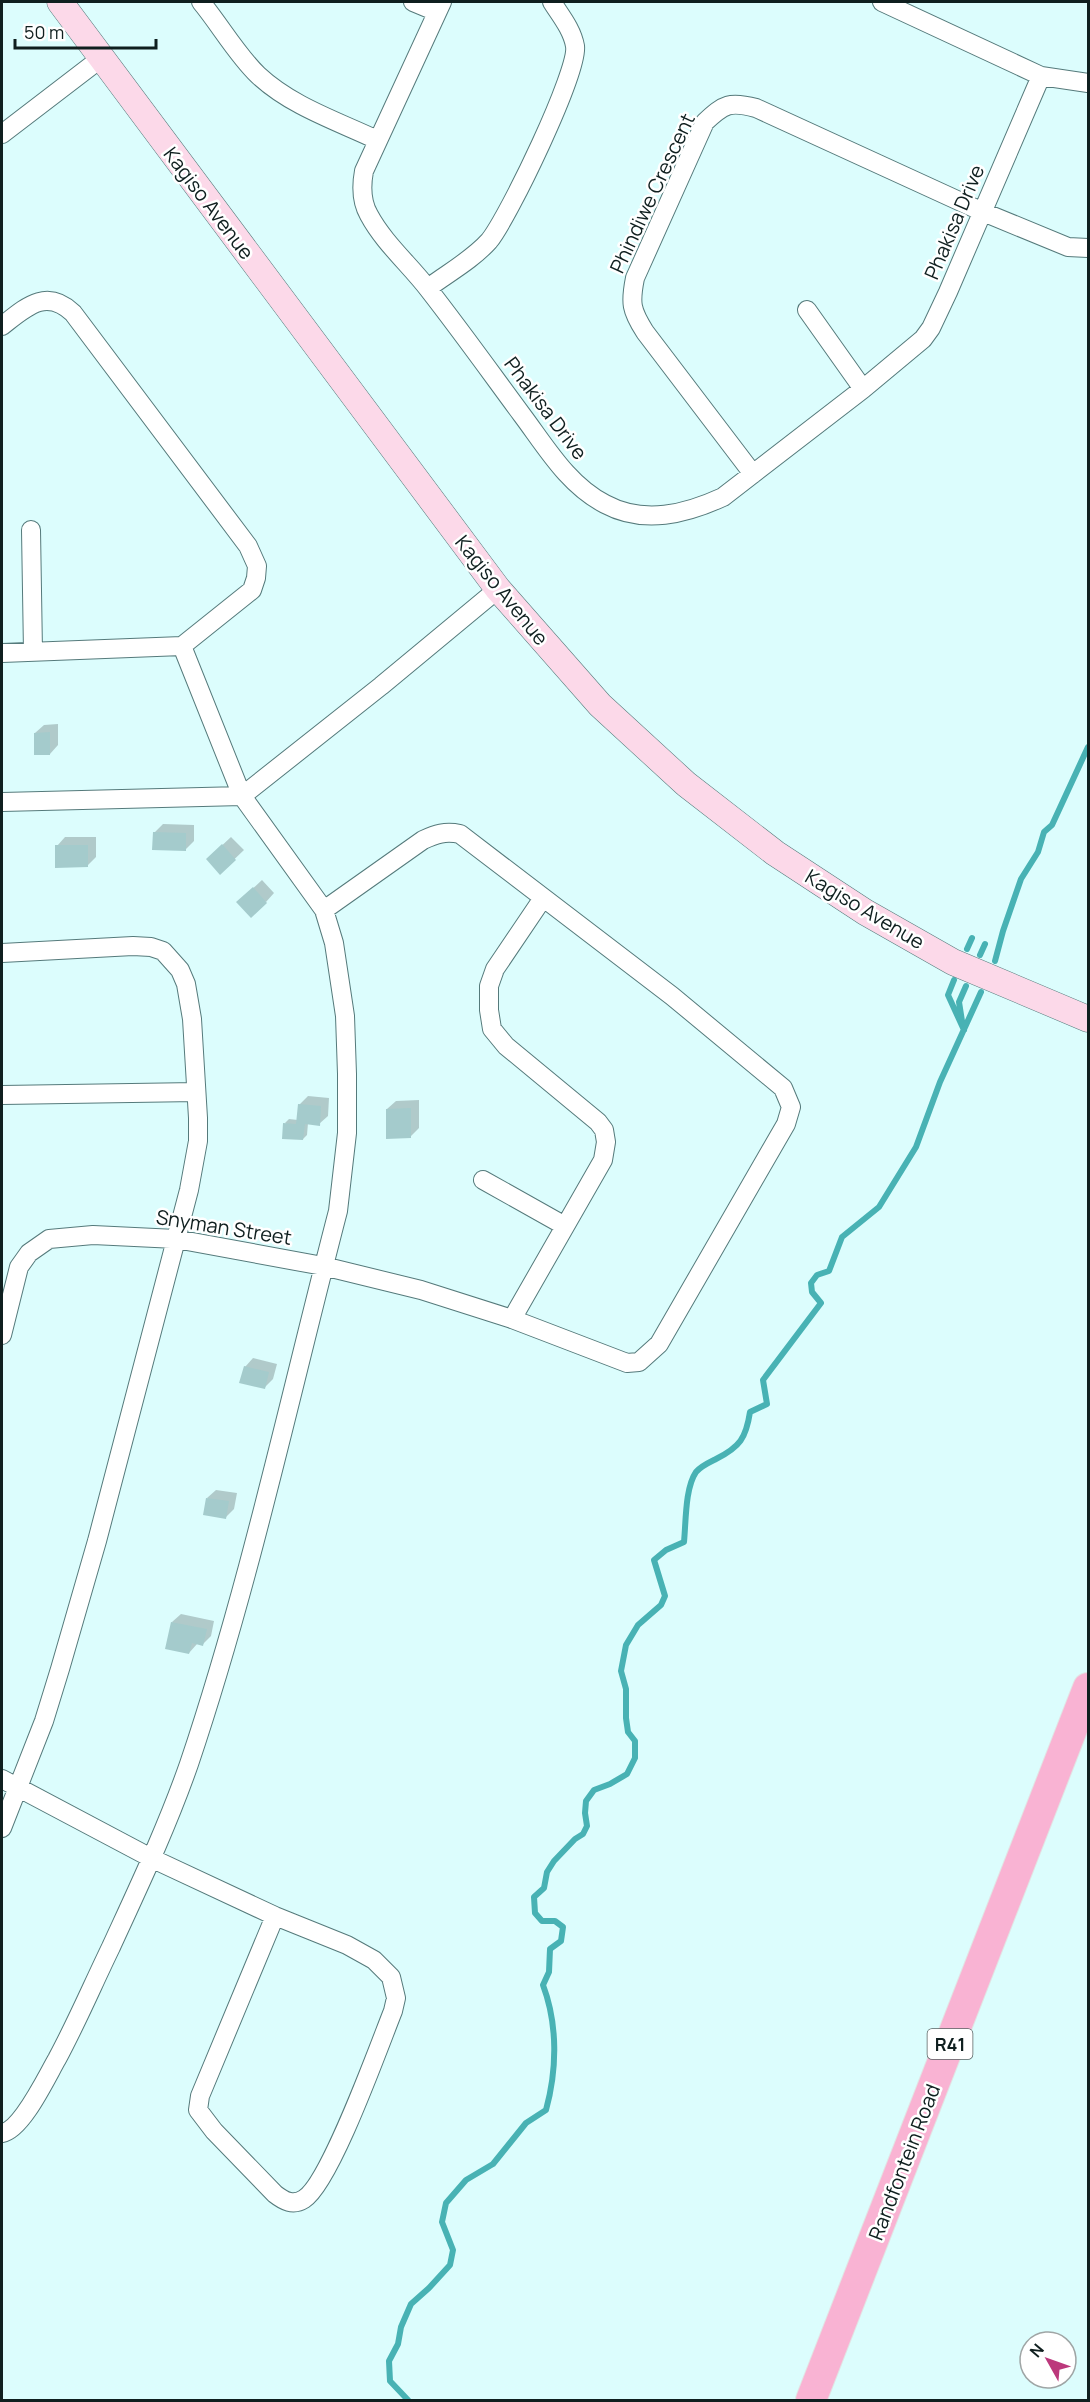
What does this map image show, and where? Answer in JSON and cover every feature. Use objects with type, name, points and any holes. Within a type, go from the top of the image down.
[{"type":"main road","name":"Randfontein Road","points":[[811,2400],[1089,1689]]},
{"type":"street","name":"Kagiso Avenue","points":[[60,2],[100,59],[498,589],[600,705],[686,784],[775,853],[865,912],[953,962],[1089,1019]]},
{"type":"street","points":[[201,2],[256,74],[294,101],[377,140]]},
{"type":"street","points":[[413,2],[440,7]]},
{"type":"street","points":[[428,288],[479,250],[500,226],[517,194],[570,73],[575,48],[572,33],[552,2]]},
{"type":"street","points":[[882,2],[1041,76],[1089,83]]},
{"type":"street","name":"Phakisa Drive","points":[[440,7],[364,171],[363,202],[380,232],[428,288],[567,475],[605,505],[635,515],[666,516],[697,509],[723,497],[914,349],[931,328],[1041,76]]},
{"type":"street","points":[[2,134],[100,59]]},
{"type":"street","name":"Phindiwe Crescent","points":[[753,474],[645,332],[632,308],[631,296],[635,278],[705,122],[726,105],[738,103],[756,108],[983,212],[1068,246],[1089,248]]},
{"type":"street","points":[[2,326],[31,304],[42,301],[65,305],[74,313],[248,546],[257,566],[252,591],[182,646],[2,653]]},
{"type":"street","points":[[807,310],[863,389]]},
{"type":"street","points":[[31,530],[33,652]]},
{"type":"street","points":[[2,802],[242,796],[381,686],[498,589]]},
{"type":"street","points":[[2,2133],[7,2132],[17,2123],[39,2091],[61,2051],[153,1859],[188,1766],[227,1640],[267,1494],[338,1211],[344,1170],[347,1074],[345,1016],[340,976],[324,910],[242,796],[182,646]]},
{"type":"street","points":[[324,910],[423,840],[437,833],[450,832],[460,834],[471,841],[543,898],[495,969],[489,986],[492,1029],[506,1046],[588,1112],[604,1130],[606,1142],[603,1160],[512,1319]]},
{"type":"street","name":"Snyman Street","points":[[2,1335],[19,1267],[29,1253],[49,1239],[93,1235],[176,1239],[323,1266],[422,1290],[512,1319],[627,1363],[639,1362],[649,1355],[659,1344],[786,1124],[791,1107],[783,1088],[775,1080],[672,996],[543,898]]},
{"type":"street","points":[[2,953],[133,946],[151,947],[163,951],[180,970],[186,984],[192,1018],[198,1141],[189,1190],[63,1659],[44,1721],[2,1828]]},
{"type":"street","points":[[2,1095],[196,1092]]},
{"type":"street","points":[[483,1180],[565,1226]]},
{"type":"street","points":[[2,1779],[153,1859],[347,1946],[374,1960],[391,1977],[396,1998],[389,2022],[344,2132],[324,2174],[305,2199],[295,2203],[285,2201],[275,2194],[214,2131],[198,2110],[200,2096],[276,1916]]},
{"type":"building","points":[[50,732],[50,755],[34,755],[34,733]]},
{"type":"building","points":[[153,832],[186,833],[186,851],[152,850]]},
{"type":"building","points":[[222,844],[236,860],[220,875],[206,859]]},
{"type":"building","points":[[55,845],[88,845],[88,867],[55,868]]},
{"type":"building","points":[[253,887],[267,903],[251,918],[236,902]]},
{"type":"building","points":[[298,1104],[321,1106],[320,1126],[305,1124],[303,1140],[282,1139],[283,1123],[296,1124]]},
{"type":"building","points":[[411,1108],[411,1138],[386,1139],[386,1109]]},
{"type":"building","points":[[244,1366],[269,1372],[265,1389],[239,1383]]},
{"type":"building","points":[[206,1498],[229,1501],[226,1519],[203,1515]]},
{"type":"building","points":[[171,1622],[207,1629],[203,1646],[192,1643],[189,1654],[165,1649]]},
{"type":"waterway","points":[[995,961],[1021,879],[1038,852],[1044,832],[1052,825],[1088,747]]},
{"type":"waterway","points":[[967,949],[972,938]]},
{"type":"waterway","points":[[980,955],[985,944]]},
{"type":"waterway","points":[[954,980],[948,995],[964,1030]]},
{"type":"waterway","points":[[962,1021],[959,1002],[966,986]]},
{"type":"waterway","points":[[408,2400],[390,2381],[389,2361],[398,2344],[401,2327],[411,2304],[450,2265],[453,2250],[442,2222],[446,2203],[466,2180],[493,2164],[526,2123],[546,2110],[550,2095],[554,2048],[551,2016],[543,1985],[549,1972],[550,1949],[561,1941],[563,1927],[555,1921],[542,1921],[535,1913],[534,1897],[544,1888],[547,1872],[554,1861],[583,1834],[587,1826],[586,1801],[594,1790],[627,1774],[635,1758],[635,1741],[628,1732],[626,1689],[621,1671],[626,1645],[638,1625],[661,1605],[665,1596],[654,1560],[666,1550],[684,1542],[688,1496],[696,1472],[736,1446],[744,1435],[750,1412],[767,1404],[763,1380],[821,1303],[812,1292],[811,1283],[817,1275],[829,1271],[842,1237],[879,1207],[916,1147],[940,1082],[981,992]]}]
